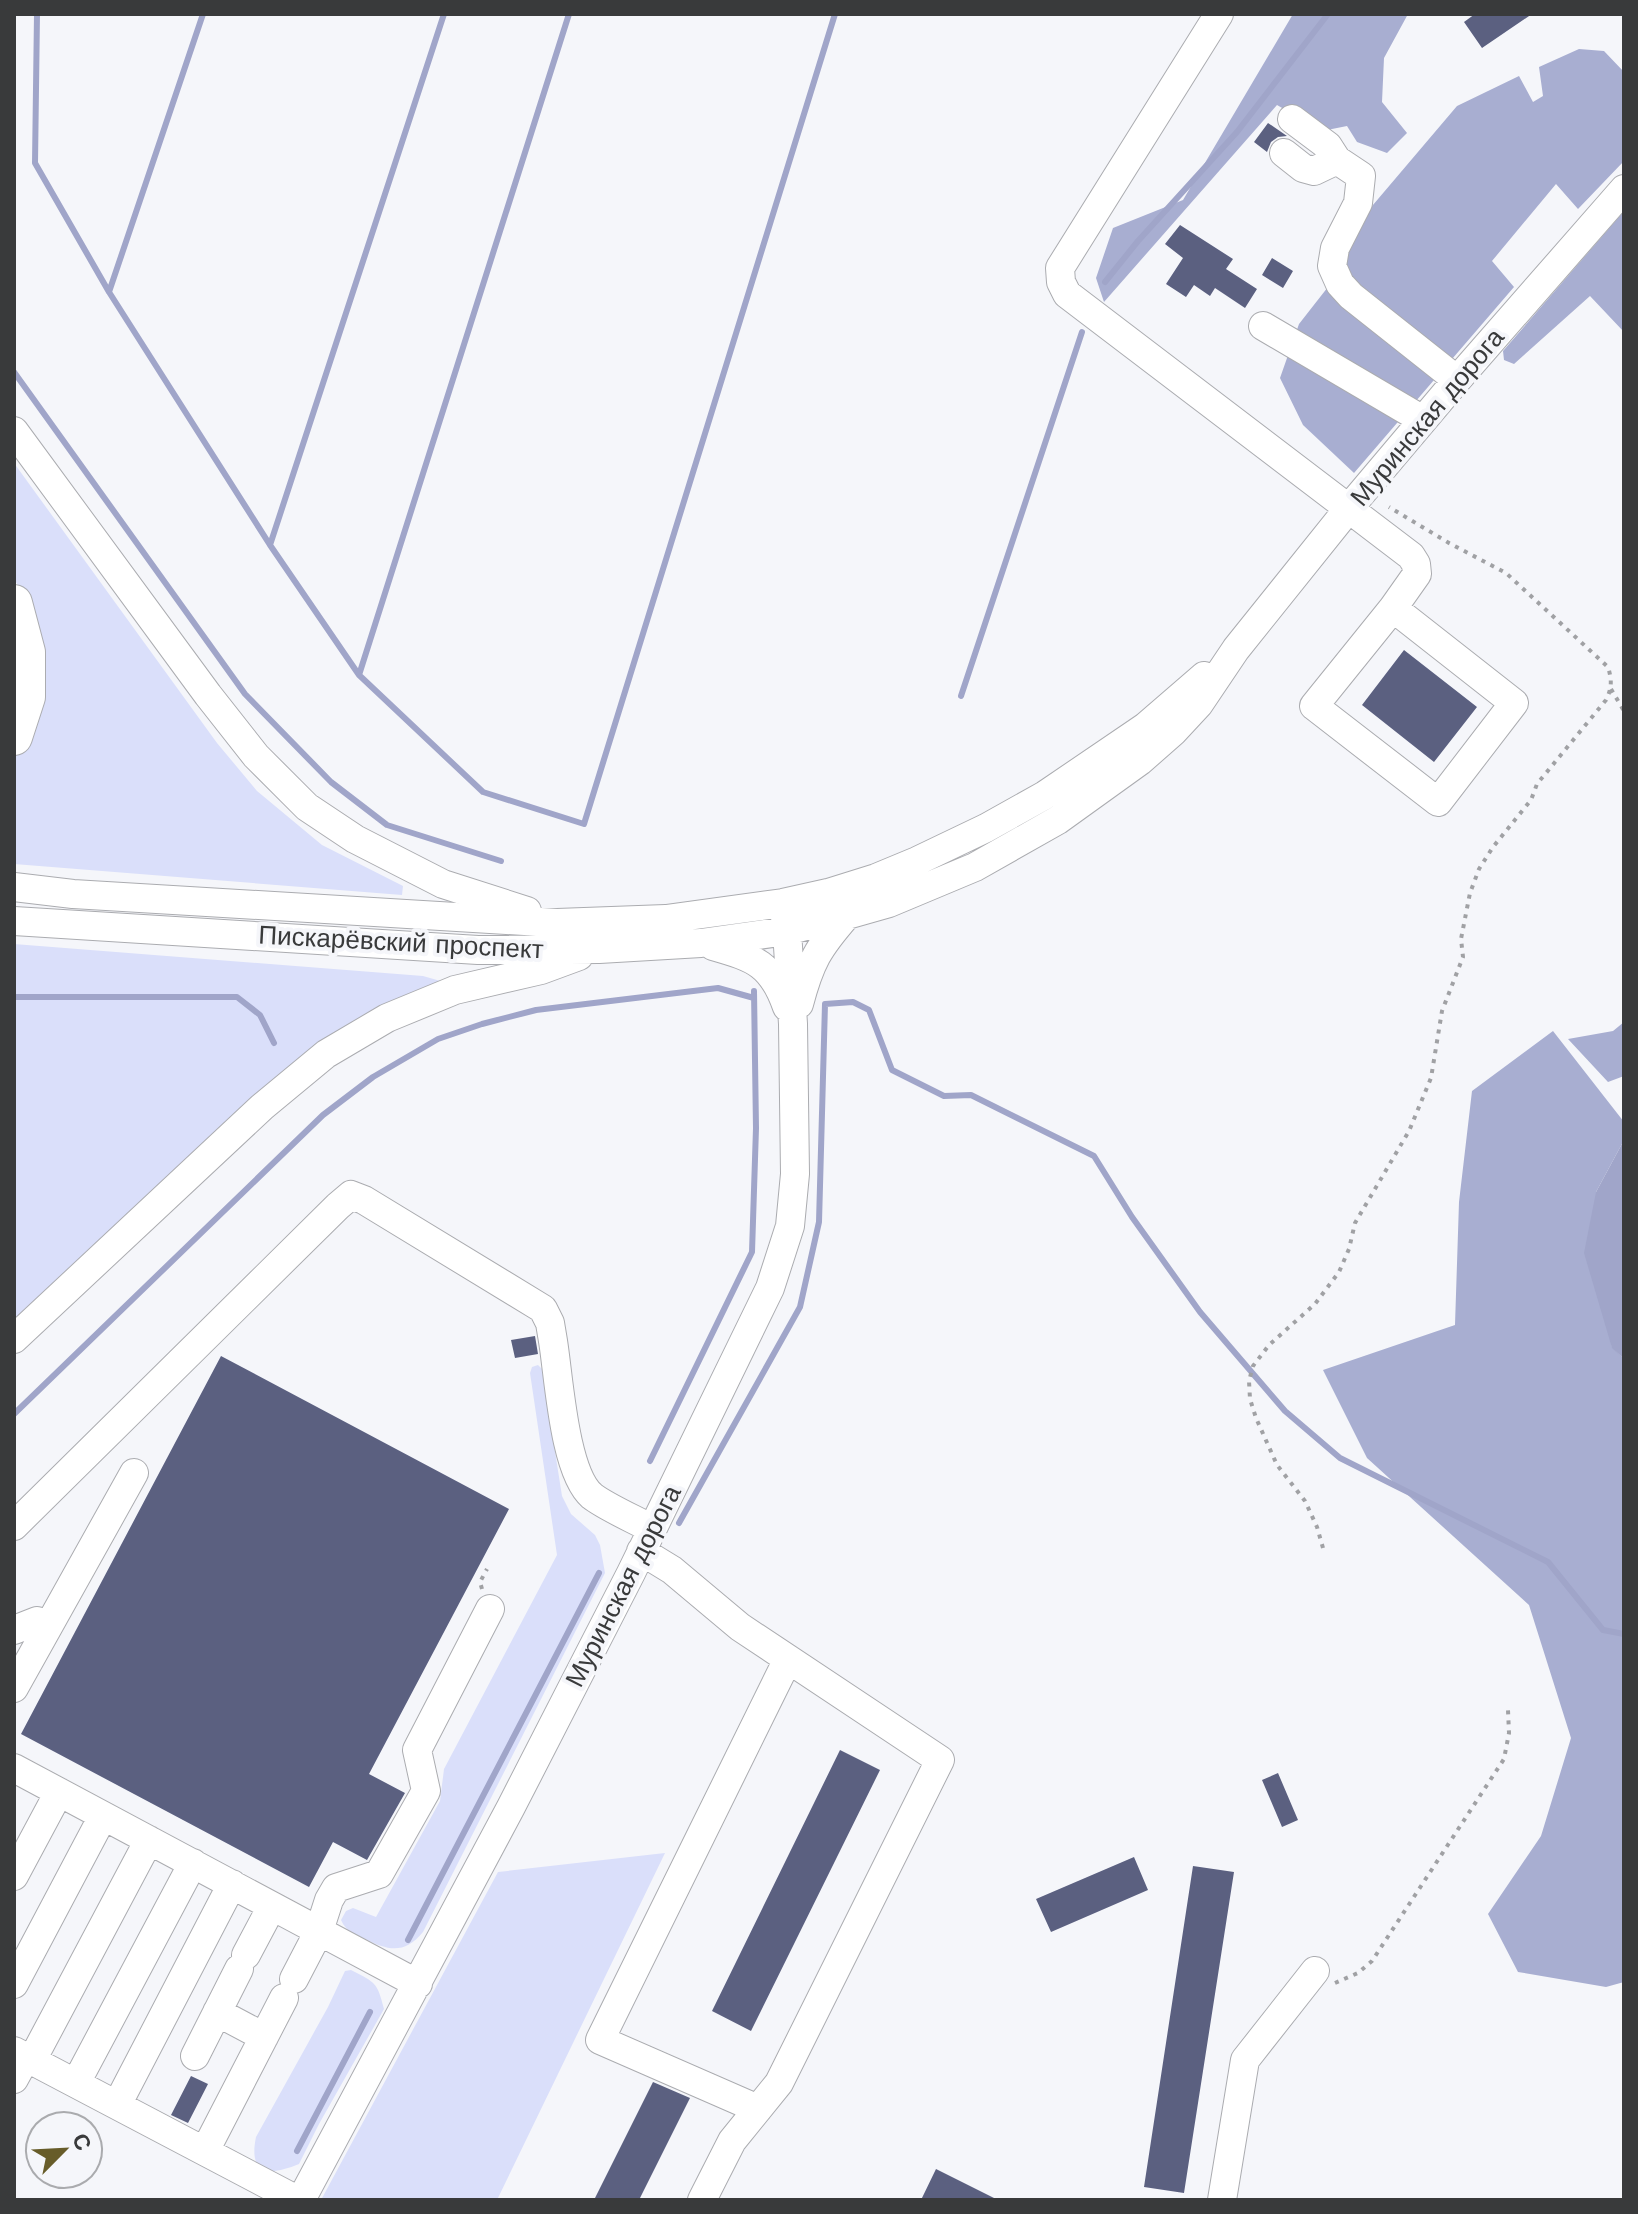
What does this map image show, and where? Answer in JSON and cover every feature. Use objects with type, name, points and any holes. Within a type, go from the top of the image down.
[{"type":"main road","points":[[14,603],[27,652],[27,697],[14,737]]},
{"type":"street","points":[[1219,14],[1060,268],[1061,282],[1067,294],[1356,500],[1411,556],[1417,574],[1314,706],[1438,802],[1514,703],[1393,608]]},
{"type":"street","points":[[1292,119],[1328,146],[1337,160],[1361,176],[1358,203],[1335,248],[1332,266],[1340,284],[1457,380]]},
{"type":"street","points":[[1284,153],[1303,168],[1314,171],[1337,160]]},
{"type":"street","name":"Муринская дорога","points":[[787,931],[889,903],[975,867],[1069,813],[1140,761],[1173,732],[1199,704],[1236,649],[1356,500],[1624,189]]},
{"type":"street","points":[[1263,326],[1423,420]]},
{"type":"street","points":[[14,431],[208,695],[256,756],[307,807],[355,839],[443,884],[557,923]]},
{"type":"street","name":"Муринская дорога","points":[[299,2200],[511,1807],[647,1540],[770,1288],[790,1226],[795,1174],[793,1024],[783,903],[876,878],[1010,815],[1145,727],[1236,649]]},
{"type":"street","name":"Пискарёвский проспект","points":[[14,887],[73,894],[557,923],[666,919],[783,903]]},
{"type":"street","points":[[793,1024],[808,969],[824,941],[847,915]]},
{"type":"street","name":"Пискарёвский проспект","points":[[14,921],[478,950],[599,949],[701,943],[787,931]]},
{"type":"street","points":[[701,943],[746,955],[768,970],[781,990],[793,1024]]},
{"type":"street","points":[[14,1339],[262,1107],[326,1054],[387,1018],[455,990],[541,970],[599,949]]},
{"type":"street","points":[[14,1526],[351,1195],[543,1309],[550,1323],[569,1451],[577,1476],[591,1495],[647,1540],[672,1570],[740,1627],[940,1760],[779,2083],[732,2141],[702,2200]]},
{"type":"street","points":[[14,1688],[134,1473]]},
{"type":"street","points":[[205,2151],[319,1931],[336,1888],[379,1874],[426,1791],[417,1750],[490,1609]]},
{"type":"street","points":[[14,1630],[37,1621],[49,1625]]},
{"type":"street","points":[[758,2109],[600,2040],[788,1659]]},
{"type":"street","points":[[14,1768],[418,1984]]},
{"type":"street","points":[[14,1876],[59,1792]]},
{"type":"street","points":[[14,1984],[103,1816]]},
{"type":"street","points":[[149,1840],[21,2062],[76,2083],[299,2200]]},
{"type":"street","points":[[76,2083],[193,1863]]},
{"type":"street","points":[[117,2105],[232,1884]]},
{"type":"street","points":[[195,2056],[272,1906]]},
{"type":"street","points":[[1222,2200],[1245,2060],[1307,1980]]},
{"type":"street","points":[[217,2012],[264,2037]]},
{"type":"path","points":[[1323,1548],[1305,1501],[1277,1465],[1261,1430],[1250,1399],[1249,1381],[1253,1366],[1269,1345],[1315,1304],[1339,1272],[1355,1223],[1418,1111],[1431,1078],[1442,1011],[1463,957],[1461,939],[1470,893],[1479,869],[1531,800],[1537,784],[1606,700],[1611,689],[1608,667],[1506,573],[1356,500]]},
{"type":"path","points":[[1611,689],[1624,711]]},
{"type":"path","points":[[480,1582],[487,1569]]},
{"type":"path","points":[[1307,1980],[1339,1983],[1358,1973],[1385,1944],[1504,1759],[1509,1733],[1508,1710]]},
{"type":"shaded area","points":[[1293,14],[1408,14],[1384,58],[1382,102],[1407,133],[1387,153],[1357,142],[1347,126],[1322,131],[1277,105],[1104,302],[1096,278],[1113,228],[1183,200]]},
{"type":"shaded area","points":[[1579,49],[1604,51],[1624,72],[1624,161],[1578,209],[1556,184],[1492,261],[1514,287],[1354,473],[1303,425],[1280,378],[1299,324],[1335,278],[1367,212],[1457,106],[1519,76],[1533,102],[1543,96],[1539,67]]},
{"type":"shaded area","points":[[1624,211],[1624,332],[1590,296],[1514,364],[1504,360],[1503,351]]},
{"type":"shaded area","points":[[14,463],[217,743],[257,791],[322,845],[403,886],[402,895],[14,864],[14,749],[21,590],[14,579]]},
{"type":"shaded area","points":[[14,944],[423,976],[444,982],[334,1037],[14,1327]]},
{"type":"shaded area","points":[[1624,1022],[1624,1076],[1608,1082],[1568,1039],[1613,1031]]},
{"type":"shaded area","points":[[1553,1031],[1624,1122],[1624,1140],[1596,1192],[1612,1347],[1624,1359],[1624,1982],[1606,1987],[1518,1972],[1488,1914],[1541,1836],[1571,1738],[1529,1605],[1367,1458],[1323,1370],[1455,1325],[1459,1202],[1472,1091]]},
{"type":"shaded area","points":[[1624,1140],[1624,1359],[1612,1348],[1584,1253],[1596,1192]]},
{"type":"shaded area","points":[[538,1365],[542,1369],[562,1496],[571,1514],[595,1535],[605,1573],[423,1932],[410,1944],[389,1948],[351,1932],[341,1920],[346,1911],[353,1908],[376,1917],[440,1801],[444,1769],[557,1555],[530,1373],[532,1367]]},
{"type":"shaded area","points":[[665,1853],[497,2200],[321,2200],[498,1872]]},
{"type":"shaded area","points":[[351,1970],[374,1984],[384,2009],[299,2164],[279,2170],[264,2170],[255,2159],[256,2137],[345,1971]]},
{"type":"building","points":[[1475,14],[1532,14],[1482,48],[1464,22]]},
{"type":"building","points":[[1268,123],[1287,136],[1271,142],[1267,152],[1254,142]]},
{"type":"building","points":[[1180,225],[1233,259],[1226,269],[1257,289],[1245,308],[1215,288],[1210,296],[1194,285],[1186,297],[1166,284],[1183,258],[1165,244]]},
{"type":"building","points":[[1272,258],[1293,271],[1283,288],[1262,275]]},
{"type":"building","points":[[1404,650],[1477,707],[1434,762],[1362,705]]},
{"type":"building","points":[[535,1336],[538,1354],[515,1358],[511,1340]]},
{"type":"building","points":[[221,1356],[509,1509],[369,1774],[405,1793],[367,1860],[333,1842],[309,1887],[21,1734]]},
{"type":"building","points":[[840,1750],[880,1770],[751,2031],[712,2011]]},
{"type":"building","points":[[1278,1773],[1298,1820],[1282,1827],[1262,1780]]},
{"type":"building","points":[[1134,1857],[1148,1890],[1051,1932],[1036,1899]]},
{"type":"building","points":[[1193,1866],[1234,1872],[1184,2193],[1144,2187]]},
{"type":"building","points":[[191,2076],[208,2084],[188,2123],[171,2115]]},
{"type":"building","points":[[653,2082],[690,2098],[639,2200],[594,2200]]},
{"type":"building","points":[[936,2169],[998,2200],[921,2200]]},
{"type":"waterway","points":[[37,14],[35,163],[109,292],[270,545],[359,675],[483,792],[584,824],[835,14]]},
{"type":"waterway","points":[[109,292],[203,14]]},
{"type":"waterway","points":[[270,545],[444,14]]},
{"type":"waterway","points":[[359,675],[569,14]]},
{"type":"waterway","points":[[1105,282],[1237,132],[1328,14]]},
{"type":"waterway","points":[[961,696],[1082,332]]},
{"type":"waterway","points":[[14,372],[245,694],[331,782],[387,825],[501,861]]},
{"type":"waterway","points":[[14,1414],[323,1115],[373,1077],[438,1039],[536,1010],[718,988],[754,998]]},
{"type":"waterway","points":[[650,1461],[752,1252],[756,1128],[754,991]]},
{"type":"waterway","points":[[14,997],[237,997],[260,1015],[274,1043]]},
{"type":"waterway","points":[[679,1523],[800,1307],[819,1222],[825,1004],[853,1002],[869,1010],[892,1070],[944,1096],[971,1095],[1094,1156],[1132,1217],[1200,1312],[1285,1411],[1340,1458],[1548,1562],[1603,1630],[1624,1634]]},
{"type":"waterway","points":[[408,1940],[599,1573]]},
{"type":"waterway","points":[[297,2151],[370,2012]]}]
